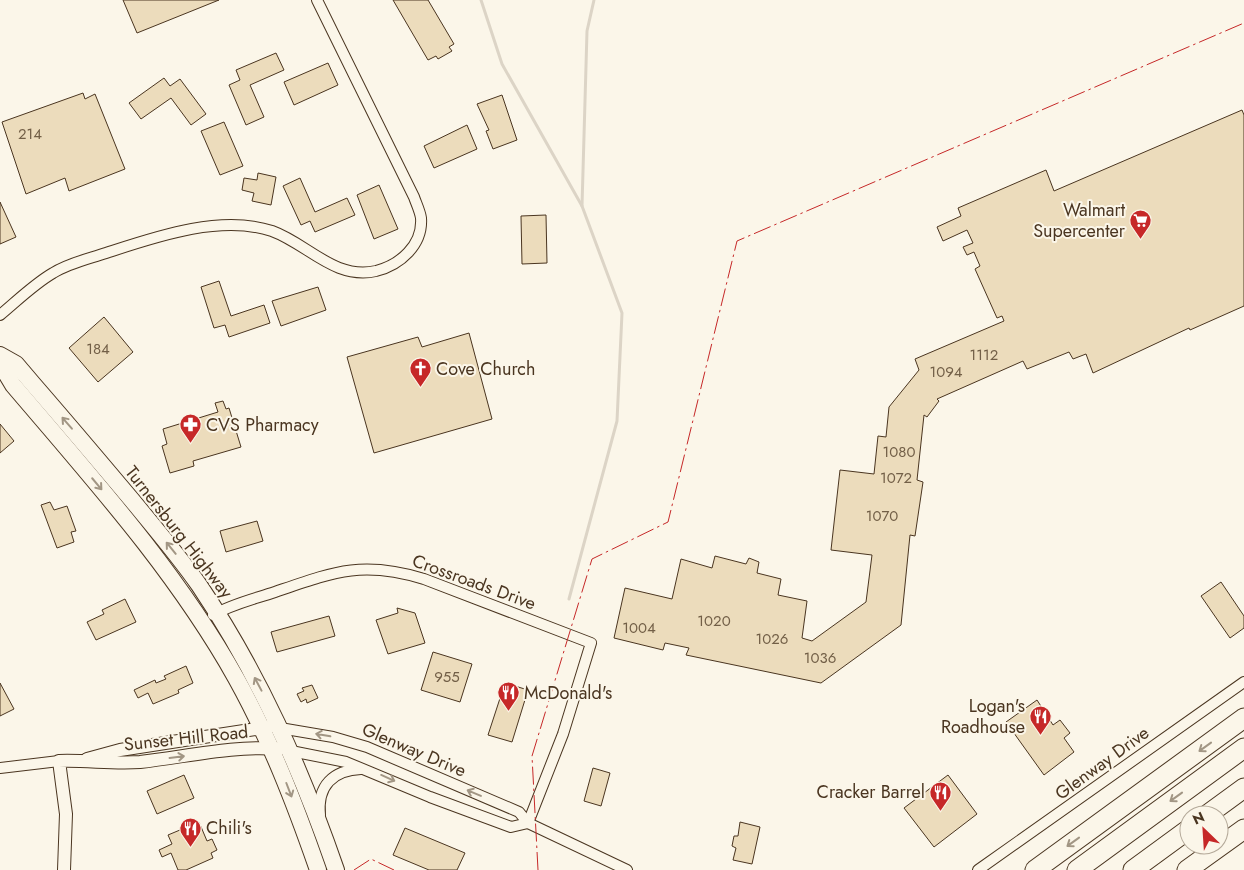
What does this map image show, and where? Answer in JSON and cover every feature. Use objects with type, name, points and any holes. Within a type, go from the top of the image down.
[{"type":"highway","points":[[1034,870],[1244,718]]},
{"type":"highway","points":[[1077,870],[1244,748]]},
{"type":"highway","points":[[1221,805],[1244,788]]},
{"type":"highway","points":[[1187,870],[1244,829]]},
{"type":"highway","points":[[1133,870],[1179,836]]},
{"type":"main road","name":"Turnersburg Highway","points":[[0,355],[11,361],[26,376],[113,477],[188,570],[217,613],[260,687],[291,750],[336,870]]},
{"type":"main road","name":"Turnersburg Highway","points":[[0,362],[13,385],[153,554],[201,622],[235,677],[271,748],[318,870]]},
{"type":"street","points":[[0,316],[41,281],[68,265],[168,233],[195,228],[232,227],[272,232],[317,258],[354,272],[375,271],[394,265],[411,251],[419,235],[421,218],[414,196],[317,0]]},
{"type":"street","name":"Crossroads Drive","points":[[201,622],[217,613],[334,572],[370,568],[400,572],[424,579],[591,643],[562,734],[528,822]]},
{"type":"street","name":"Glenway Drive","points":[[978,870],[1244,682]]},
{"type":"street","name":"Sunset Hill Road","points":[[84,760],[120,750],[261,727],[280,728]]},
{"type":"street","name":"Glenway Drive","points":[[280,728],[339,738],[392,756],[519,812],[528,822],[627,870]]},
{"type":"street","name":"Sunset Hill Road","points":[[0,768],[84,760],[101,763],[128,763],[247,749],[271,748],[291,750]]},
{"type":"street","name":"Glenway Drive","points":[[291,750],[335,758],[430,797],[511,827],[528,822]]},
{"type":"street","points":[[59,761],[66,814],[64,870]]},
{"type":"street","name":"Glenway Drive","points":[[324,834],[320,799],[326,784],[332,777],[344,771],[368,770]]},
{"type":"building","points":[[123,0],[219,0],[137,33]]},
{"type":"building","points":[[393,0],[428,0],[454,44],[449,47],[452,51],[438,59],[436,56],[428,60]]},
{"type":"building","points":[[276,53],[284,70],[250,85],[264,117],[246,125],[229,85],[240,80],[236,70]]},
{"type":"building","points":[[328,63],[338,85],[294,105],[284,82]]},
{"type":"building","points":[[164,78],[170,86],[180,79],[206,114],[191,125],[171,98],[141,119],[129,103]]},
{"type":"building","points":[[83,93],[85,99],[95,94],[125,169],[69,191],[65,178],[26,194],[2,122]]},
{"type":"building","points":[[502,95],[517,140],[493,149],[486,131],[489,130],[477,104]]},
{"type":"building","points":[[1242,110],[1244,115],[1244,306],[1190,330],[1189,328],[1093,373],[1086,354],[1073,359],[1069,352],[1027,369],[1023,361],[937,399],[939,401],[927,417],[924,415],[917,480],[923,482],[915,536],[910,535],[901,625],[821,683],[686,655],[689,648],[665,643],[663,650],[614,638],[625,588],[672,599],[681,559],[712,568],[715,556],[746,564],[749,558],[759,562],[757,573],[781,579],[778,595],[807,601],[802,638],[812,641],[866,602],[872,555],[831,550],[840,470],[874,474],[878,436],[886,437],[889,407],[919,370],[915,359],[1004,321],[1002,316],[997,318],[975,269],[980,266],[974,252],[967,255],[963,247],[973,243],[967,230],[943,241],[937,227],[961,216],[958,208],[1046,170],[1054,191]]},
{"type":"building","points":[[224,122],[243,166],[220,175],[201,131]]},
{"type":"building","points":[[467,125],[477,149],[434,168],[424,146]]},
{"type":"building","points":[[258,173],[276,177],[271,205],[252,201],[254,193],[242,190],[244,178],[257,180]]},
{"type":"building","points":[[300,178],[315,212],[347,198],[355,215],[315,232],[310,221],[301,225],[283,186]]},
{"type":"building","points":[[379,185],[398,229],[374,239],[357,195]]},
{"type":"building","points":[[0,202],[16,237],[0,244]]},
{"type":"building","points":[[546,215],[547,263],[522,264],[521,216]]},
{"type":"building","points":[[219,281],[231,316],[264,305],[270,323],[229,337],[225,325],[214,328],[201,287]]},
{"type":"building","points":[[318,287],[326,310],[281,326],[272,301]]},
{"type":"building","points":[[104,317],[133,352],[98,382],[69,348]]},
{"type":"building","name":"Cove Church","points":[[469,333],[492,419],[374,453],[347,357],[418,337],[422,347]]},
{"type":"building","name":"CVS Pharmacy","points":[[223,401],[226,409],[229,408],[241,447],[193,461],[194,466],[170,473],[162,446],[167,444],[163,429],[218,412],[215,403]]},
{"type":"building","points":[[0,424],[14,441],[0,453]]},
{"type":"building","points":[[50,502],[54,510],[67,506],[76,531],[71,532],[74,542],[57,548],[41,505]]},
{"type":"building","points":[[257,521],[263,541],[226,552],[220,531]]},
{"type":"building","points":[[1221,582],[1244,616],[1244,628],[1230,638],[1201,596]]},
{"type":"building","points":[[125,599],[136,622],[96,640],[87,622],[104,614],[102,610]]},
{"type":"building","points":[[397,608],[415,613],[425,643],[388,654],[376,620],[398,613]]},
{"type":"building","points":[[329,616],[335,636],[277,652],[271,632]]},
{"type":"building","points":[[433,652],[472,664],[460,702],[421,690]]},
{"type":"building","points":[[186,666],[193,683],[178,690],[179,693],[153,704],[148,693],[138,698],[134,690],[155,680],[156,683],[166,679],[164,676]]},
{"type":"building","points":[[0,683],[14,709],[0,716]]},
{"type":"building","name":"McDonald's","points":[[505,683],[528,690],[512,742],[488,735]]},
{"type":"building","points":[[312,685],[318,698],[307,703],[306,699],[301,702],[297,694],[304,691],[302,688]]},
{"type":"building","name":"Logan's Roadhouse","points":[[1037,700],[1053,725],[1060,720],[1070,733],[1064,738],[1074,752],[1044,775],[1006,722]]},
{"type":"building","points":[[593,768],[610,773],[601,806],[584,801]]},
{"type":"building","points":[[184,775],[194,798],[157,814],[147,791]]},
{"type":"building","name":"Cracker Barrel","points":[[948,775],[977,814],[934,847],[904,808]]},
{"type":"building","name":"Chili's","points":[[199,822],[207,841],[212,839],[217,850],[211,853],[213,858],[186,870],[178,870],[171,853],[162,857],[159,850],[172,844],[168,835]]},
{"type":"building","points":[[740,822],[760,827],[752,864],[733,860],[736,848],[732,846],[734,836],[738,836]]},
{"type":"building","points":[[405,828],[465,853],[457,870],[429,870],[393,855]]},
{"type":"waterway","points":[[481,0],[502,64],[582,206],[622,313],[617,421],[569,599]]},
{"type":"waterway","points":[[582,206],[587,31],[594,0]]},
{"type":"power","points":[[538,870],[532,756],[592,559],[668,522],[737,241],[1244,23]]},
{"type":"power","points":[[354,870],[371,859],[394,870]]},
{"type":"place","name":"Walmart Supercenter","points":[[1141,239]]},
{"type":"place","name":"Cove Church","points":[[420,388]]},
{"type":"place","name":"CVS Pharmacy","points":[[190,444]]},
{"type":"place","name":"McDonald's","points":[[508,712]]},
{"type":"place","name":"Logan's Roadhouse","points":[[1041,735]]},
{"type":"place","name":"Cracker Barrel","points":[[941,811]]},
{"type":"place","name":"Chili's","points":[[190,847]]}]
